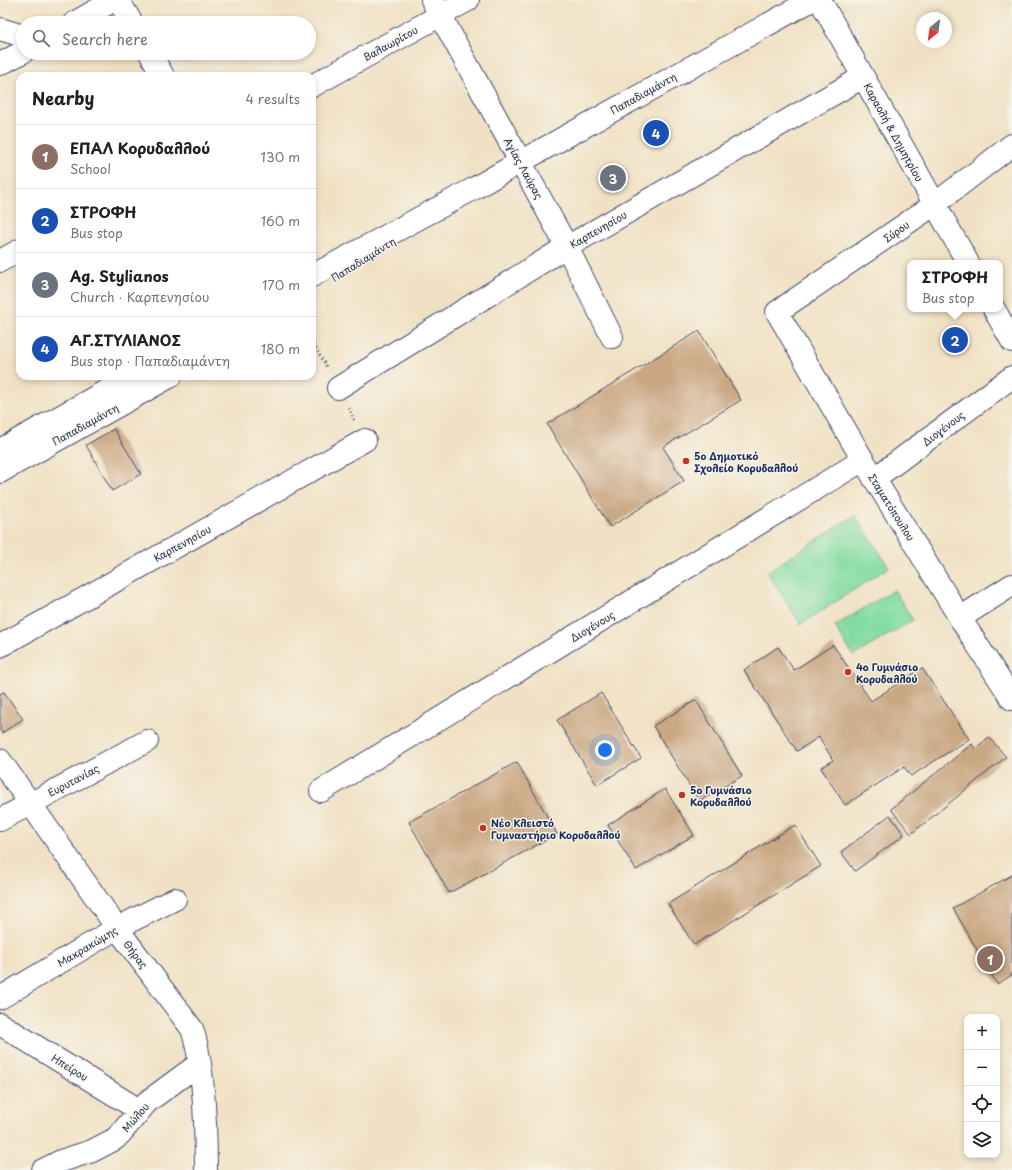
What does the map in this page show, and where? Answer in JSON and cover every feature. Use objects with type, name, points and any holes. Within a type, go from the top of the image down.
[{"type":"street","points":[[86,16],[114,0]]},
{"type":"street","points":[[118,0],[128,16]]},
{"type":"street","name":"Βαλαωρίτου","points":[[316,84],[437,8],[468,0]]},
{"type":"street","name":"Παπαδιαμάντη","points":[[316,274],[475,188],[812,0]]},
{"type":"street","name":"Καραολή & Δημητρίου","points":[[820,0],[966,260]]},
{"type":"street","name":"Αγίας Λαύρας","points":[[437,8],[566,247],[612,337]]},
{"type":"street","points":[[0,29],[16,34]]},
{"type":"street","points":[[0,64],[16,56]]},
{"type":"street","points":[[154,60],[161,72]]},
{"type":"street","name":"Καρπενησίου","points":[[338,388],[566,247],[863,77]]},
{"type":"street","name":"Σύρου","points":[[777,312],[935,204],[1012,145]]},
{"type":"street","name":"Παπαδιαμάντη","points":[[316,289],[475,188]]},
{"type":"street","points":[[0,261],[16,252]]},
{"type":"street","name":"Σταματόπουλου","points":[[777,312],[874,479],[1012,699]]},
{"type":"street","points":[[996,312],[1012,341]]},
{"type":"street","name":"Διογένους","points":[[874,479],[1012,377]]},
{"type":"street","name":"Παπαδιαμάντη","points":[[0,450],[125,380]]},
{"type":"street","name":"Παπαδιαμάντη","points":[[0,472],[164,380]]},
{"type":"street","name":"Καρπενησίου","points":[[0,646],[365,440]]},
{"type":"street","name":"Διογένους","points":[[321,791],[863,460]]},
{"type":"street","points":[[960,618],[1012,585]]},
{"type":"street","name":"Ευρυτανίας","points":[[0,820],[147,741]]},
{"type":"street","name":"Θήρας","points":[[0,760],[117,928],[192,1029],[198,1046],[204,1102],[206,1170]]},
{"type":"street","name":"Μακρακώμης","points":[[0,998],[117,928],[175,899]]},
{"type":"street","name":"Ηπείρου","points":[[0,1024],[140,1110]]},
{"type":"street","name":"Μώλου","points":[[42,1170],[61,1161],[92,1151],[115,1139],[147,1102],[200,1063]]},
{"type":"green space","points":[[855,515],[889,567],[801,624],[767,572]]},
{"type":"green space","points":[[894,590],[913,620],[853,656],[835,626]]},
{"type":"building","points":[[699,331],[741,400],[663,447],[684,481],[610,527],[547,424]]},
{"type":"building","points":[[114,429],[141,474],[112,491],[86,445]]},
{"type":"building","points":[[833,645],[871,701],[922,668],[969,739],[911,776],[904,767],[845,805],[821,768],[833,760],[819,737],[797,751],[744,670],[778,647],[794,670]]},
{"type":"building","points":[[4,692],[23,719],[2,733],[0,731],[0,694]]},
{"type":"building","points":[[601,693],[641,758],[597,785],[557,720]]},
{"type":"building","points":[[696,700],[742,776],[699,801],[653,726]]},
{"type":"building","points":[[989,737],[1006,757],[911,834],[891,809],[972,744],[975,749]]},
{"type":"building","name":"Νέο Κλειστό Γυμναστήριο Κορυδαλλού","points":[[517,762],[557,834],[449,893],[409,822]]},
{"type":"building","points":[[665,789],[694,835],[636,870],[608,825]]},
{"type":"building","points":[[890,815],[904,835],[855,871],[841,852]]},
{"type":"building","points":[[795,825],[821,866],[694,945],[668,904]]},
{"type":"building","points":[[1012,875],[1012,975],[997,984],[953,908]]},
{"type":"place","name":"ΑΓ.ΣΤΥΛΙΑΝΟΣ","points":[[656,133]]},
{"type":"place","name":"Ag. Stylianos","points":[[613,178]]},
{"type":"place","name":"ΣΤΡΟΦΗ","points":[[955,340]]},
{"type":"place","name":"5ο Δημοτικό Σχολείο Κορυδαλλού","points":[[686,461]]},
{"type":"place","name":"4ο Γυμνάσιο Κορυδαλλού","points":[[848,672]]},
{"type":"place","name":"5ο Γυμνάσιο Κορυδαλλού","points":[[682,795]]},
{"type":"place","name":"Νέο Κλειστό Γυμναστήριο Κορυδαλλού","points":[[483,828]]},
{"type":"place","name":"ΕΠΑΛ Κορυδαλλού","points":[[990,959]]}]
